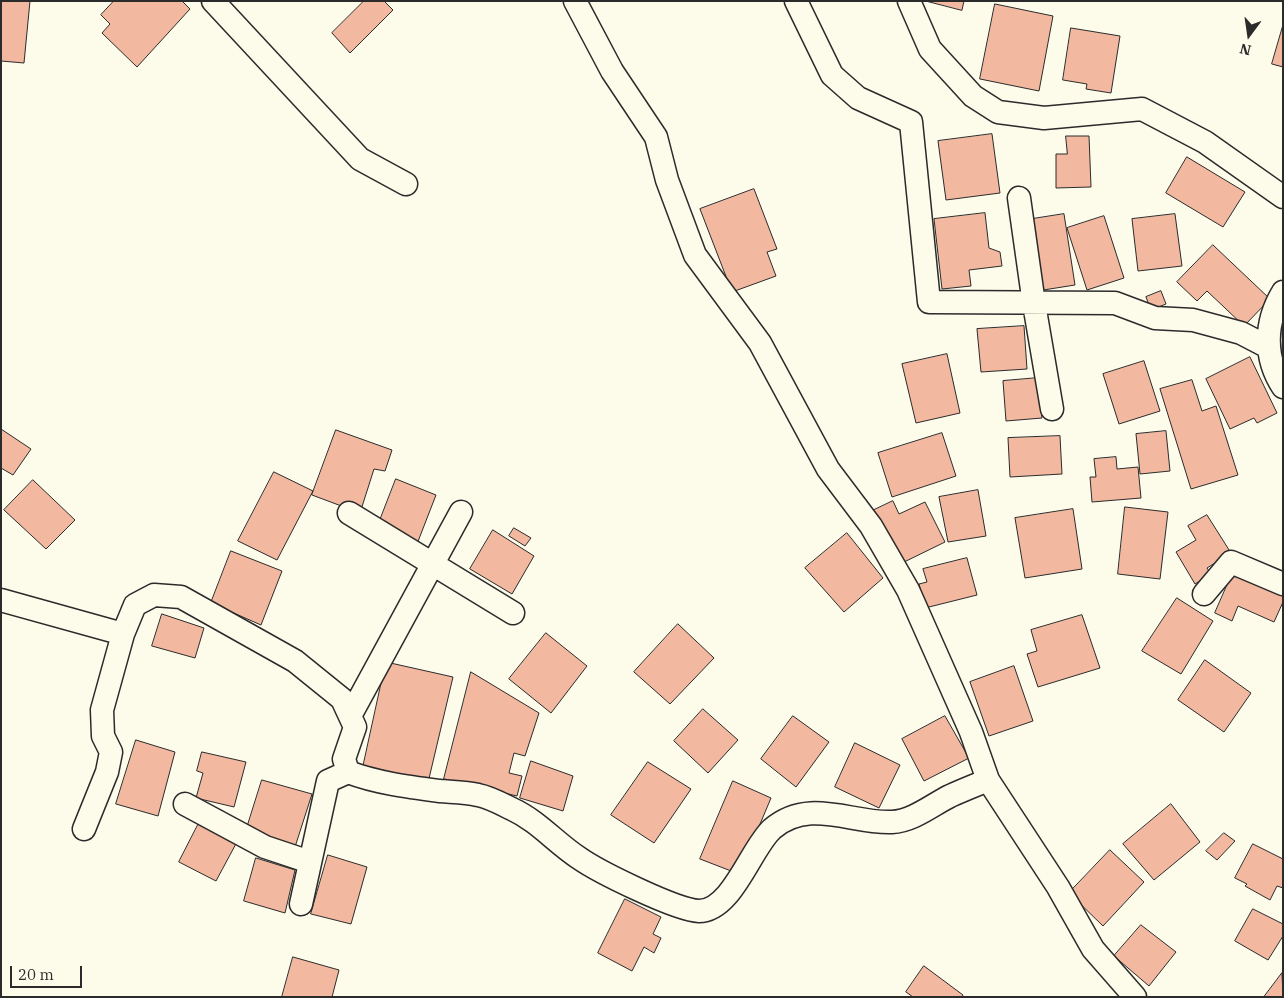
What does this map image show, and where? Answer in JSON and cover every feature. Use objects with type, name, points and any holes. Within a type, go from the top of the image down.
[{"type":"street","points":[[213,1],[360,159],[406,184]]},
{"type":"street","points":[[576,1],[612,71],[656,137],[667,180],[695,254],[760,342],[828,469],[871,526],[908,590],[971,732],[988,780],[1058,887],[1093,949],[1135,997]]},
{"type":"street","points":[[796,1],[832,75],[858,98],[911,122],[930,302],[1115,303],[1155,318],[1193,320],[1241,333],[1266,346]]},
{"type":"street","points":[[909,1],[930,49],[973,96],[998,112],[1044,118],[1142,109],[1205,142],[1283,197]]},
{"type":"street","points":[[1019,198],[1034,304],[1052,409]]},
{"type":"street","points":[[1283,292],[1269,326],[1266,346],[1275,375],[1283,387]]},
{"type":"street","points":[[350,716],[430,564],[461,512]]},
{"type":"street","points":[[349,513],[513,613]]},
{"type":"street","points":[[1204,594],[1231,562],[1283,584]]},
{"type":"street","points":[[84,830],[107,772],[111,752],[103,736],[102,710],[124,634],[135,605],[154,595],[181,597],[296,661],[342,699],[355,727],[344,759],[348,772]]},
{"type":"street","points":[[1,600],[124,634]]},
{"type":"street","points":[[301,904],[328,781],[348,772],[363,778],[408,787],[478,795],[514,810],[548,832],[578,858],[623,882],[684,908],[701,911],[718,905],[728,894],[756,850],[773,829],[799,815],[826,814],[849,816],[874,822],[894,822],[924,812],[949,797],[988,780]]},
{"type":"street","points":[[185,804],[265,848],[310,862]]},
{"type":"building","points":[[1,1],[30,1],[24,63],[1,61]]},
{"type":"building","points":[[114,1],[182,1],[190,9],[137,67],[102,33],[110,24],[101,15]]},
{"type":"building","points":[[364,1],[384,1],[393,10],[350,53],[332,33]]},
{"type":"building","points":[[926,1],[964,1],[962,10]]},
{"type":"building","points":[[995,4],[1053,16],[1039,91],[980,79]]},
{"type":"building","points":[[1283,25],[1283,67],[1272,64]]},
{"type":"building","points":[[1071,28],[1120,36],[1111,93],[1086,89],[1087,84],[1063,80]]},
{"type":"building","points":[[992,134],[1000,193],[946,200],[938,141]]},
{"type":"building","points":[[1066,136],[1089,136],[1091,187],[1056,188],[1056,154],[1067,154]]},
{"type":"building","points":[[1187,157],[1245,192],[1223,227],[1166,193]]},
{"type":"building","points":[[754,189],[777,249],[767,252],[776,276],[732,292],[700,209]]},
{"type":"building","points":[[985,213],[989,248],[1000,252],[1002,266],[969,270],[971,286],[942,289],[934,219]]},
{"type":"building","points":[[1064,214],[1075,285],[1037,291],[1026,220]]},
{"type":"building","points":[[1175,214],[1182,266],[1138,271],[1132,219]]},
{"type":"building","points":[[1104,216],[1124,278],[1087,290],[1067,228]]},
{"type":"building","points":[[1213,245],[1270,299],[1244,326],[1207,291],[1197,301],[1177,282]]},
{"type":"building","points":[[1161,291],[1166,304],[1151,310],[1146,297]]},
{"type":"building","points":[[1024,326],[1027,369],[981,372],[977,329]]},
{"type":"building","points":[[947,354],[960,413],[916,423],[902,364]]},
{"type":"building","points":[[1250,357],[1277,413],[1257,423],[1254,418],[1230,429],[1206,379]]},
{"type":"building","points":[[1144,361],[1160,411],[1119,424],[1103,374]]},
{"type":"building","points":[[1038,378],[1042,418],[1006,421],[1003,381]]},
{"type":"building","points":[[1192,380],[1202,411],[1216,406],[1238,475],[1191,489],[1160,389]]},
{"type":"building","points":[[1,429],[31,449],[13,475],[1,468]]},
{"type":"building","points":[[336,430],[392,450],[385,471],[374,469],[360,513],[312,495]]},
{"type":"building","points":[[1166,431],[1170,471],[1140,474],[1136,434]]},
{"type":"building","points":[[942,433],[956,476],[892,497],[878,453]]},
{"type":"building","points":[[1060,436],[1062,474],[1010,477],[1008,438]]},
{"type":"building","points":[[1116,457],[1117,469],[1138,467],[1141,498],[1092,502],[1090,477],[1096,477],[1094,459]]},
{"type":"building","points":[[274,472],[313,491],[277,560],[238,541]]},
{"type":"building","points":[[396,479],[436,495],[417,544],[377,528]]},
{"type":"building","points":[[33,480],[75,520],[46,549],[4,510]]},
{"type":"building","points":[[978,490],[986,536],[948,542],[939,497]]},
{"type":"building","points":[[893,501],[899,514],[925,502],[945,542],[898,565],[872,511]]},
{"type":"building","points":[[1125,507],[1168,512],[1160,579],[1118,574]]},
{"type":"building","points":[[1073,509],[1082,569],[1025,578],[1015,518]]},
{"type":"building","points":[[1207,515],[1231,553],[1207,568],[1211,574],[1195,584],[1176,552],[1196,540],[1188,526]]},
{"type":"building","points":[[514,528],[531,538],[525,546],[509,536]]},
{"type":"building","points":[[493,530],[534,556],[512,594],[470,569]]},
{"type":"building","points":[[847,533],[883,578],[844,612],[805,568]]},
{"type":"building","points":[[231,551],[282,571],[261,625],[211,603]]},
{"type":"building","points":[[967,558],[977,595],[925,608],[919,584],[927,582],[923,569]]},
{"type":"building","points":[[1233,572],[1283,594],[1283,602],[1274,622],[1238,606],[1232,621],[1215,613]]},
{"type":"building","points":[[1177,598],[1213,621],[1181,674],[1142,651]]},
{"type":"building","points":[[162,614],[204,628],[195,658],[152,646]]},
{"type":"building","points":[[1082,615],[1100,668],[1038,687],[1027,654],[1037,651],[1031,630]]},
{"type":"building","points":[[678,624],[714,658],[670,704],[634,672]]},
{"type":"building","points":[[546,633],[587,666],[551,713],[509,679]]},
{"type":"building","points":[[1205,660],[1251,693],[1224,732],[1178,700]]},
{"type":"building","points":[[386,662],[453,677],[427,787],[362,772]]},
{"type":"building","points":[[1014,666],[1033,721],[989,736],[970,682]]},
{"type":"building","points":[[471,672],[539,713],[525,756],[514,753],[509,773],[522,776],[517,796],[444,779]]},
{"type":"building","points":[[703,709],[738,740],[708,773],[674,741]]},
{"type":"building","points":[[793,716],[829,742],[796,787],[761,759]]},
{"type":"building","points":[[945,716],[969,758],[924,781],[902,739]]},
{"type":"building","points":[[136,740],[175,752],[158,816],[116,804]]},
{"type":"building","points":[[855,743],[900,765],[879,808],[835,787]]},
{"type":"building","points":[[202,752],[246,762],[234,807],[196,798],[203,773],[197,771]]},
{"type":"building","points":[[531,761],[573,776],[563,811],[520,798]]},
{"type":"building","points":[[648,762],[691,789],[654,843],[611,815]]},
{"type":"building","points":[[262,780],[312,794],[295,847],[246,831]]},
{"type":"building","points":[[733,781],[771,798],[739,874],[700,859]]},
{"type":"building","points":[[1171,804],[1200,842],[1154,880],[1123,844]]},
{"type":"building","points":[[200,821],[238,840],[216,881],[179,862]]},
{"type":"building","points":[[1224,833],[1235,841],[1217,860],[1206,851]]},
{"type":"building","points":[[1253,844],[1283,859],[1283,888],[1277,886],[1270,900],[1235,878]]},
{"type":"building","points":[[1110,850],[1144,882],[1103,926],[1069,893]]},
{"type":"building","points":[[328,855],[367,867],[351,924],[311,914]]},
{"type":"building","points":[[256,858],[295,870],[285,913],[244,901]]},
{"type":"building","points":[[625,899],[661,917],[653,934],[661,938],[654,953],[644,947],[632,971],[598,953]]},
{"type":"building","points":[[1253,909],[1283,924],[1283,936],[1268,960],[1235,941]]},
{"type":"building","points":[[1141,925],[1176,952],[1149,986],[1114,956]]},
{"type":"building","points":[[293,957],[339,970],[332,997],[282,997]]},
{"type":"building","points":[[924,966],[963,995],[962,997],[913,997],[906,992]]},
{"type":"building","points":[[1282,973],[1283,997],[1264,997]]}]
